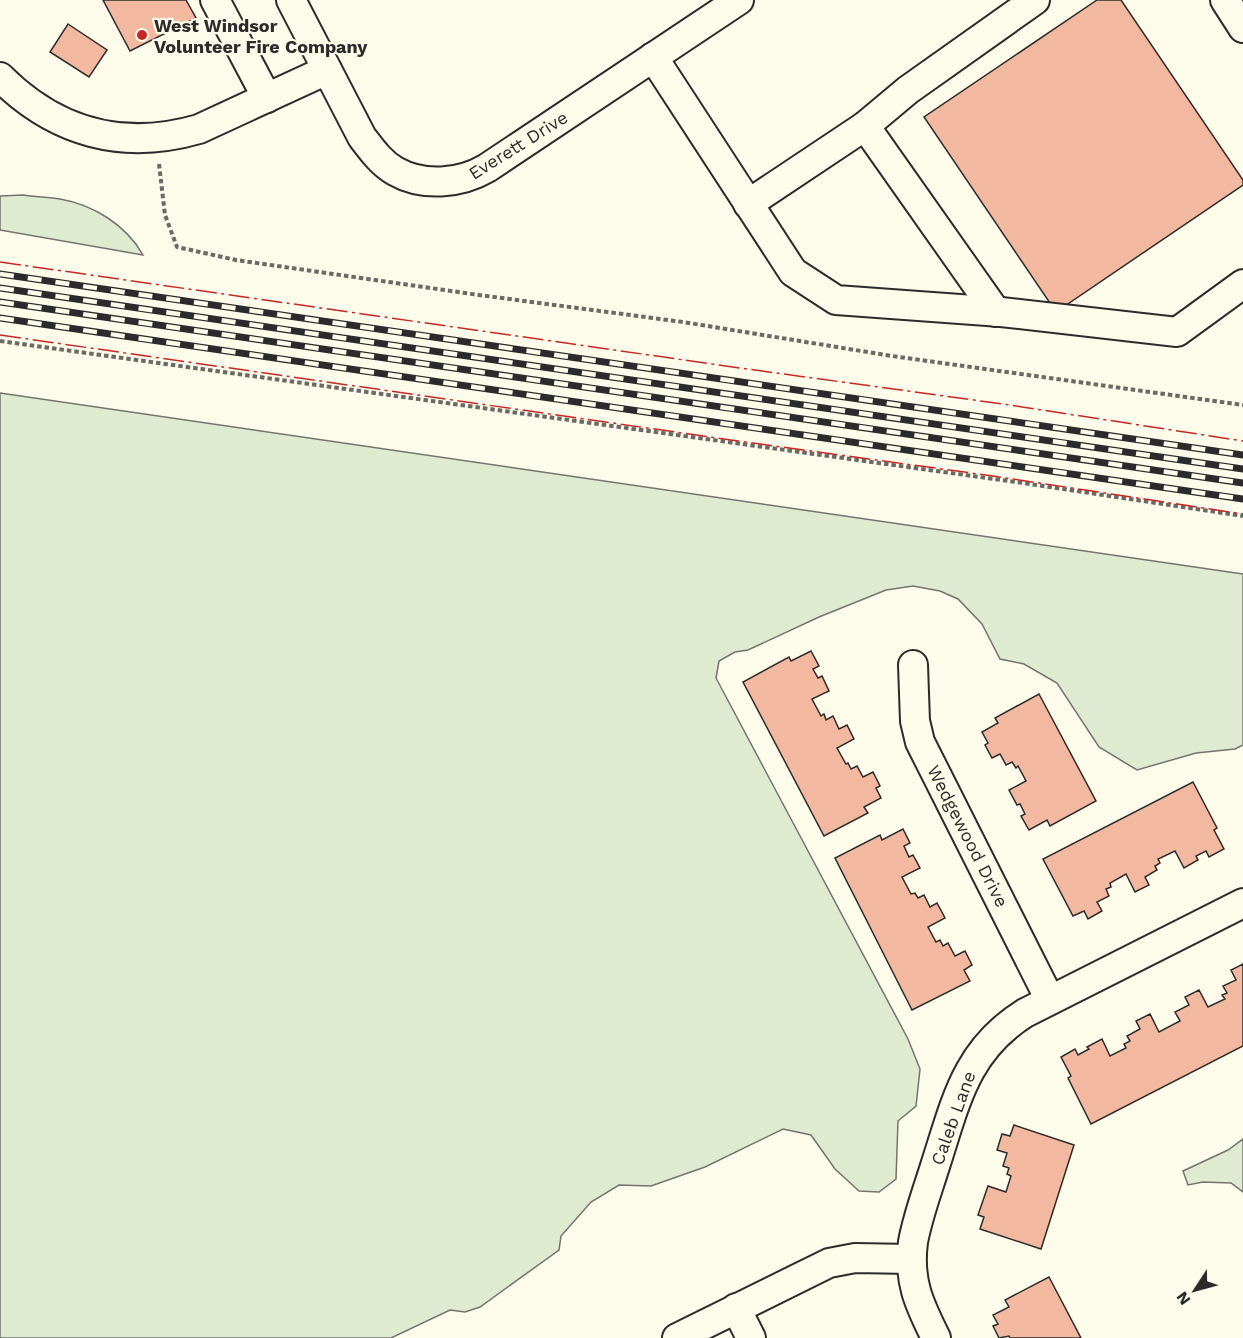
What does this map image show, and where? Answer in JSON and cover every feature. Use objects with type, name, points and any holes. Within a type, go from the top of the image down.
[{"type":"street","points":[[215,0],[267,98]]},
{"type":"street","name":"Everett Drive","points":[[291,0],[362,137],[385,164],[411,177],[451,182],[465,179],[487,168],[739,0]]},
{"type":"street","points":[[748,204],[865,126],[908,90],[1035,0]]},
{"type":"street","points":[[1225,0],[1243,28]]},
{"type":"street","points":[[653,57],[793,272],[836,300],[996,312],[1177,332],[1243,284]]},
{"type":"street","points":[[0,77],[41,111],[74,127],[109,136],[156,138],[199,129],[327,70]]},
{"type":"street","points":[[865,126],[996,312]]},
{"type":"street","name":"Wedgewood Drive","points":[[913,665],[915,721],[920,742],[1050,1000]]},
{"type":"street","name":"Caleb Lane","points":[[936,1338],[917,1299],[914,1285],[911,1259],[914,1235],[959,1091],[979,1054],[1000,1031],[1025,1013],[1243,903]]},
{"type":"street","points":[[677,1338],[812,1269],[838,1260],[911,1259]]},
{"type":"street","points":[[736,1308],[752,1338]]},
{"type":"path","points":[[156,138],[165,215],[177,247],[236,260],[479,295],[683,321],[892,356],[1243,405]]},
{"type":"path","points":[[0,341],[1023,483],[1243,516]]},
{"type":"green space","points":[[23,195],[60,199],[97,211],[128,234],[143,255],[0,230],[0,196]]},
{"type":"green space","points":[[0,393],[1243,574],[1243,745],[1235,749],[1196,753],[1137,770],[1099,747],[1057,683],[1024,664],[1000,659],[982,624],[958,599],[940,591],[913,586],[886,590],[819,617],[748,650],[735,652],[719,661],[716,678],[908,1039],[920,1069],[916,1106],[898,1121],[896,1179],[879,1192],[859,1191],[835,1169],[811,1135],[783,1129],[705,1167],[651,1186],[619,1185],[591,1202],[561,1236],[559,1250],[480,1307],[465,1312],[450,1310],[391,1338],[0,1338]]},
{"type":"green space","points":[[1243,1139],[1243,1192],[1231,1183],[1203,1182],[1188,1185],[1183,1171],[1228,1150]]},
{"type":"building","name":"West Windsor Volunteer Fire Company","points":[[103,0],[186,0],[196,18],[130,51]]},
{"type":"building","points":[[1097,0],[1121,0],[1243,180],[1243,185],[1056,312],[924,117]]},
{"type":"building","points":[[68,24],[107,50],[89,77],[50,52]]},
{"type":"building","points":[[811,651],[819,666],[813,669],[818,678],[822,676],[829,691],[812,699],[821,716],[824,714],[826,720],[833,716],[839,729],[847,725],[854,739],[837,748],[846,764],[848,763],[851,769],[857,766],[863,777],[873,772],[880,786],[876,788],[881,798],[864,807],[868,813],[824,836],[743,682],[789,657],[791,661]]},
{"type":"building","points":[[1039,694],[1096,801],[1050,826],[1047,820],[1029,830],[1021,816],[1025,814],[1020,804],[1017,805],[1009,790],[1026,781],[1018,766],[1016,768],[1012,762],[1006,765],[1000,754],[992,758],[985,745],[988,743],[982,732],[998,723],[995,718]]},
{"type":"building","points":[[1193,782],[1217,828],[1214,830],[1224,849],[1209,857],[1206,851],[1196,856],[1198,860],[1184,868],[1175,851],[1158,859],[1160,863],[1155,866],[1157,870],[1145,877],[1149,885],[1135,892],[1126,874],[1110,883],[1111,887],[1106,889],[1109,896],[1097,902],[1102,911],[1088,919],[1084,911],[1073,916],[1043,859]]},
{"type":"building","points":[[903,829],[910,843],[904,846],[909,857],[913,855],[920,868],[902,877],[911,894],[915,893],[918,898],[924,895],[930,907],[937,903],[945,918],[928,927],[936,942],[940,940],[943,946],[948,943],[955,956],[965,951],[972,965],[964,970],[970,981],[912,1010],[835,858],[880,835],[882,840]]},
{"type":"building","points":[[1243,964],[1243,1046],[1091,1124],[1068,1078],[1071,1076],[1061,1057],[1075,1049],[1078,1055],[1102,1039],[1110,1056],[1126,1048],[1124,1044],[1130,1041],[1127,1036],[1140,1029],[1136,1021],[1150,1014],[1159,1032],[1180,1021],[1175,1012],[1189,1005],[1185,997],[1199,990],[1208,1007],[1225,999],[1222,995],[1227,993],[1223,986],[1236,980],[1231,970]]},
{"type":"building","points":[[1014,1125],[1074,1145],[1041,1249],[980,1229],[984,1217],[978,1215],[988,1186],[1006,1192],[1011,1176],[1007,1174],[1009,1168],[1003,1166],[1007,1153],[997,1150],[1002,1134],[1010,1136]]},
{"type":"building","points":[[1049,1277],[1081,1338],[1010,1338],[1009,1336],[999,1338],[993,1326],[998,1324],[993,1315],[1009,1307],[1005,1300]]},
{"type":"railway","points":[[0,274],[1243,455]]},
{"type":"railway","points":[[0,288],[1243,469]]},
{"type":"railway","points":[[0,302],[1243,483]]},
{"type":"railway","points":[[0,318],[1243,499]]},
{"type":"power","points":[[0,262],[1003,404],[1243,441]]},
{"type":"power","points":[[0,335],[993,476],[1243,514]]},
{"type":"place","name":"West Windsor Volunteer Fire Company","points":[[142,35]]}]
